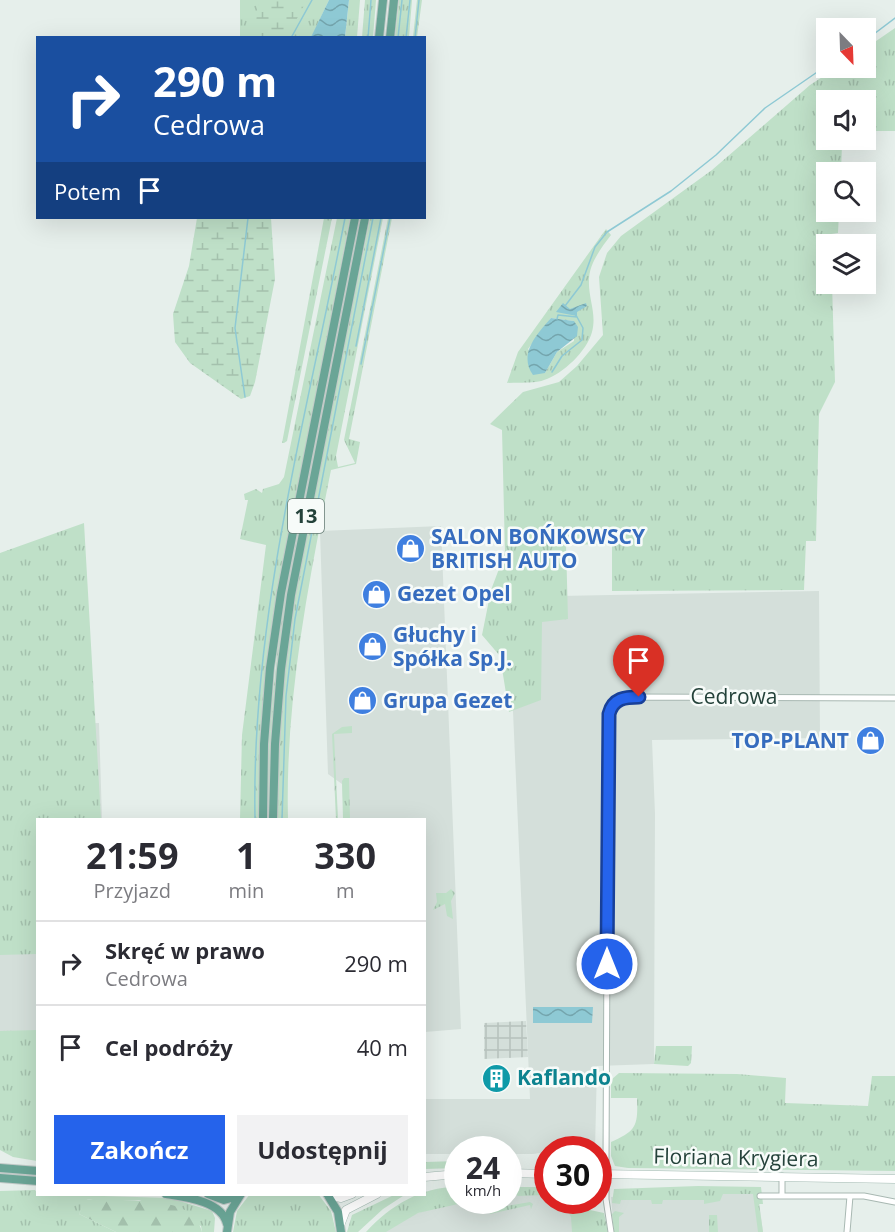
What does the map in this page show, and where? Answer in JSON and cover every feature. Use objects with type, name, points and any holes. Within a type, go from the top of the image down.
[{"type":"main road","points":[[380,36],[383,0]]},
{"type":"main road","points":[[390,36],[394,0]]},
{"type":"main road","name":"13","points":[[263,818],[269,679],[281,593],[355,219]]},
{"type":"main road","name":"13","points":[[273,818],[276,723],[291,595],[365,219]]},
{"type":"main road","points":[[0,1168],[36,1171]]},
{"type":"main road","points":[[0,1178],[36,1181]]},
{"type":"main road","points":[[173,1196],[216,1208],[224,1215],[227,1228]]},
{"type":"main road","points":[[213,1196],[224,1200],[237,1196]]},
{"type":"main road","points":[[227,1228],[232,1208],[239,1196]]},
{"type":"main road","points":[[328,1196],[341,1227]]},
{"type":"street","name":"Cedrowa","points":[[603,1136],[608,722],[612,706],[619,699],[631,697],[895,698]]},
{"type":"street","points":[[426,1172],[444,1172]]},
{"type":"street","points":[[426,1178],[444,1174]]},
{"type":"street","name":"Floriana Krygiera","points":[[612,1174],[895,1179]]},
{"type":"street","name":"Floriana Krygiera","points":[[873,1177],[895,1174]]},
{"type":"street","points":[[782,1196],[783,1176]]},
{"type":"street","points":[[341,1227],[346,1210],[373,1196]]},
{"type":"street","points":[[760,1196],[850,1196],[895,1202]]},
{"type":"street","points":[[847,1232],[850,1196]]},
{"type":"street","points":[[608,1214],[611,1232]]},
{"type":"shaded area","points":[[441,526],[461,1029],[426,1032],[426,818],[344,818],[342,784],[328,774],[320,531]]},
{"type":"shaded area","points":[[819,591],[820,738],[652,740],[655,814],[654,1064],[597,1066],[595,1136],[534,1136],[534,1154],[522,1154],[522,1136],[444,1136],[444,1154],[426,1154],[426,1099],[530,1099],[508,597]]},
{"type":"shaded area","points":[[99,723],[102,818],[36,818],[36,1032],[0,1033],[0,726]]},
{"type":"shaded area","points":[[526,1021],[528,1057],[484,1059],[484,1023]]},
{"type":"shaded area","points":[[522,1190],[534,1190],[534,1214],[573,1214],[575,1232],[383,1232],[399,1219],[444,1205],[444,1214],[522,1214]]},
{"type":"shaded area","points":[[656,1194],[758,1194],[763,1232],[614,1232],[612,1197]]},
{"type":"green space","points":[[240,0],[329,0],[312,36],[240,36]]},
{"type":"green space","points":[[259,0],[307,0],[288,36],[253,36]]},
{"type":"green space","points":[[349,0],[360,0],[357,36],[345,36]]},
{"type":"green space","points":[[365,0],[376,0],[373,36],[362,36]]},
{"type":"green space","points":[[399,0],[412,0],[409,36],[395,36]]},
{"type":"green space","points":[[417,0],[422,0],[417,36],[413,36]]},
{"type":"green space","points":[[895,28],[895,131],[876,131],[876,90],[816,90],[816,150],[842,150],[841,162],[816,162],[816,222],[839,222],[838,233],[816,234],[816,294],[832,294],[835,382],[819,414],[816,541],[806,541],[804,590],[612,591],[612,545],[566,544],[568,619],[542,622],[541,700],[509,712],[500,656],[482,635],[491,590],[505,553],[502,430],[490,424],[523,392],[559,382],[577,366],[603,335],[599,277],[607,253],[621,236],[712,170],[821,78],[876,78],[876,41]]},
{"type":"green space","points":[[197,219],[271,219],[275,279],[255,382],[250,396],[241,399],[190,363],[175,342],[173,314],[189,266]]},
{"type":"green space","points":[[324,219],[332,219],[287,441],[282,443]]},
{"type":"green space","points":[[337,219],[350,219],[272,622],[261,727],[259,818],[240,818],[242,735],[266,545],[240,539],[248,500],[245,500],[244,494],[256,489],[262,493],[263,489],[279,484],[284,477]]},
{"type":"green space","points":[[358,219],[362,219],[286,601],[274,700],[270,818],[266,818],[269,727],[283,601]]},
{"type":"green space","points":[[370,219],[383,219],[336,456],[338,467],[355,463],[344,440],[388,219],[392,219],[349,439],[360,442],[356,464],[331,470],[314,556],[294,687],[290,731],[288,818],[277,818],[279,743],[296,592]]},
{"type":"green space","points":[[606,229],[611,235],[596,256],[590,274],[592,332],[580,354],[559,373],[544,380],[507,383],[518,352]],"holes":[[[551,318],[574,321],[574,341],[557,352],[545,373],[528,349]]]},
{"type":"green space","points":[[84,523],[101,818],[36,818],[36,954],[0,955],[0,553]]},
{"type":"green space","points":[[352,726],[352,733],[334,734],[338,818],[336,818],[332,734],[342,727]]},
{"type":"green space","points":[[344,778],[349,778],[350,818],[343,818],[342,781]]},
{"type":"green space","points":[[451,889],[455,893],[451,901],[453,919],[447,916],[445,904],[433,910],[437,902],[436,893],[446,893]]},
{"type":"green space","points":[[36,1030],[36,1161],[13,1157],[0,1150],[0,1031]]},
{"type":"green space","points":[[656,1046],[692,1046],[691,1063],[688,1066],[654,1064]]},
{"type":"green space","points":[[619,1073],[737,1074],[786,1078],[785,1103],[868,1106],[872,1076],[895,1076],[895,1171],[615,1166],[612,1158],[612,1141],[626,1134],[634,1126],[637,1115],[637,1098],[611,1098],[611,1080]]},
{"type":"green space","points":[[444,1161],[444,1168],[426,1169],[426,1162]]},
{"type":"green space","points":[[698,1186],[761,1187],[763,1204],[759,1204],[763,1232],[758,1232],[753,1194],[723,1194],[720,1201],[704,1204],[704,1200],[663,1200],[662,1204],[652,1204],[651,1200],[621,1200],[620,1204],[612,1203],[614,1189]]},
{"type":"green space","points":[[522,1187],[534,1187],[534,1195],[522,1196]]},
{"type":"green space","points":[[444,1188],[444,1207],[418,1213],[386,1232],[366,1232],[396,1206],[414,1196],[426,1196],[426,1192]]},
{"type":"green space","points":[[35,1190],[36,1196],[170,1198],[212,1211],[215,1218],[214,1232],[202,1232],[201,1226],[139,1200],[105,1202],[87,1199],[79,1214],[116,1232],[0,1232],[0,1191]]},
{"type":"green space","points":[[248,1196],[320,1196],[331,1211],[336,1232],[233,1232],[237,1211]]},
{"type":"green space","points":[[392,1196],[403,1196],[383,1209],[358,1232],[347,1232],[352,1215]]},
{"type":"green space","points":[[86,1199],[170,1204],[196,1219],[202,1232],[116,1232],[79,1214]]},
{"type":"green space","points":[[530,1202],[533,1204],[531,1209],[530,1205],[522,1207],[522,1203]]},
{"type":"green space","points":[[615,1211],[624,1213],[619,1217],[619,1232],[614,1232],[612,1214]]},
{"type":"green space","points":[[569,1214],[604,1214],[608,1232],[572,1232]]},
{"type":"green space","points":[[709,1215],[717,1215],[718,1232],[709,1232]]},
{"type":"water","points":[[329,0],[349,0],[345,36],[311,36]]},
{"type":"water","points":[[563,303],[570,309],[586,303],[587,306],[577,312],[577,316],[556,312]]},
{"type":"water","points":[[551,318],[574,321],[578,327],[577,336],[557,352],[545,373],[533,375],[529,367],[528,352],[535,338]]},
{"type":"water","points":[[533,1007],[593,1007],[592,1023],[533,1023]]},
{"type":"waterway","points":[[292,36],[312,0]]},
{"type":"waterway","points":[[368,36],[371,0]]},
{"type":"waterway","points":[[398,36],[402,0]]},
{"type":"waterway","points":[[406,36],[410,0]]},
{"type":"waterway","points":[[415,36],[419,0]]},
{"type":"waterway","points":[[876,32],[895,18]]},
{"type":"waterway","points":[[565,306],[581,285],[595,247],[607,232],[671,191],[716,155],[765,108],[816,73]]},
{"type":"waterway","points":[[245,397],[235,328],[248,219]]},
{"type":"waterway","points":[[255,818],[256,743],[262,667],[272,591],[284,516],[345,219]]},
{"type":"waterway","points":[[282,818],[286,696],[295,619],[373,219]]},
{"type":"waterway","points":[[356,346],[381,219]]},
{"type":"waterway","points":[[361,364],[390,219]]},
{"type":"waterway","points":[[557,319],[558,315],[577,317],[575,314]]},
{"type":"waterway","points":[[552,372],[562,356],[582,340],[583,328],[577,317]]},
{"type":"place","name":"SALON BOŃKOWSCY BRITISH AUTO","points":[[410,549]]},
{"type":"place","name":"Gezet Opel","points":[[376,594]]},
{"type":"place","name":"Głuchy i Spółka Sp.J.","points":[[372,647]]},
{"type":"place","name":"Grupa Gezet","points":[[362,701]]},
{"type":"place","name":"TOP-PLANT","points":[[870,741]]},
{"type":"place","name":"Kaflando","points":[[496,1078]]},
{"type":"route","points":[[607,964],[608,722],[615,702],[626,697],[639,697]]}]
